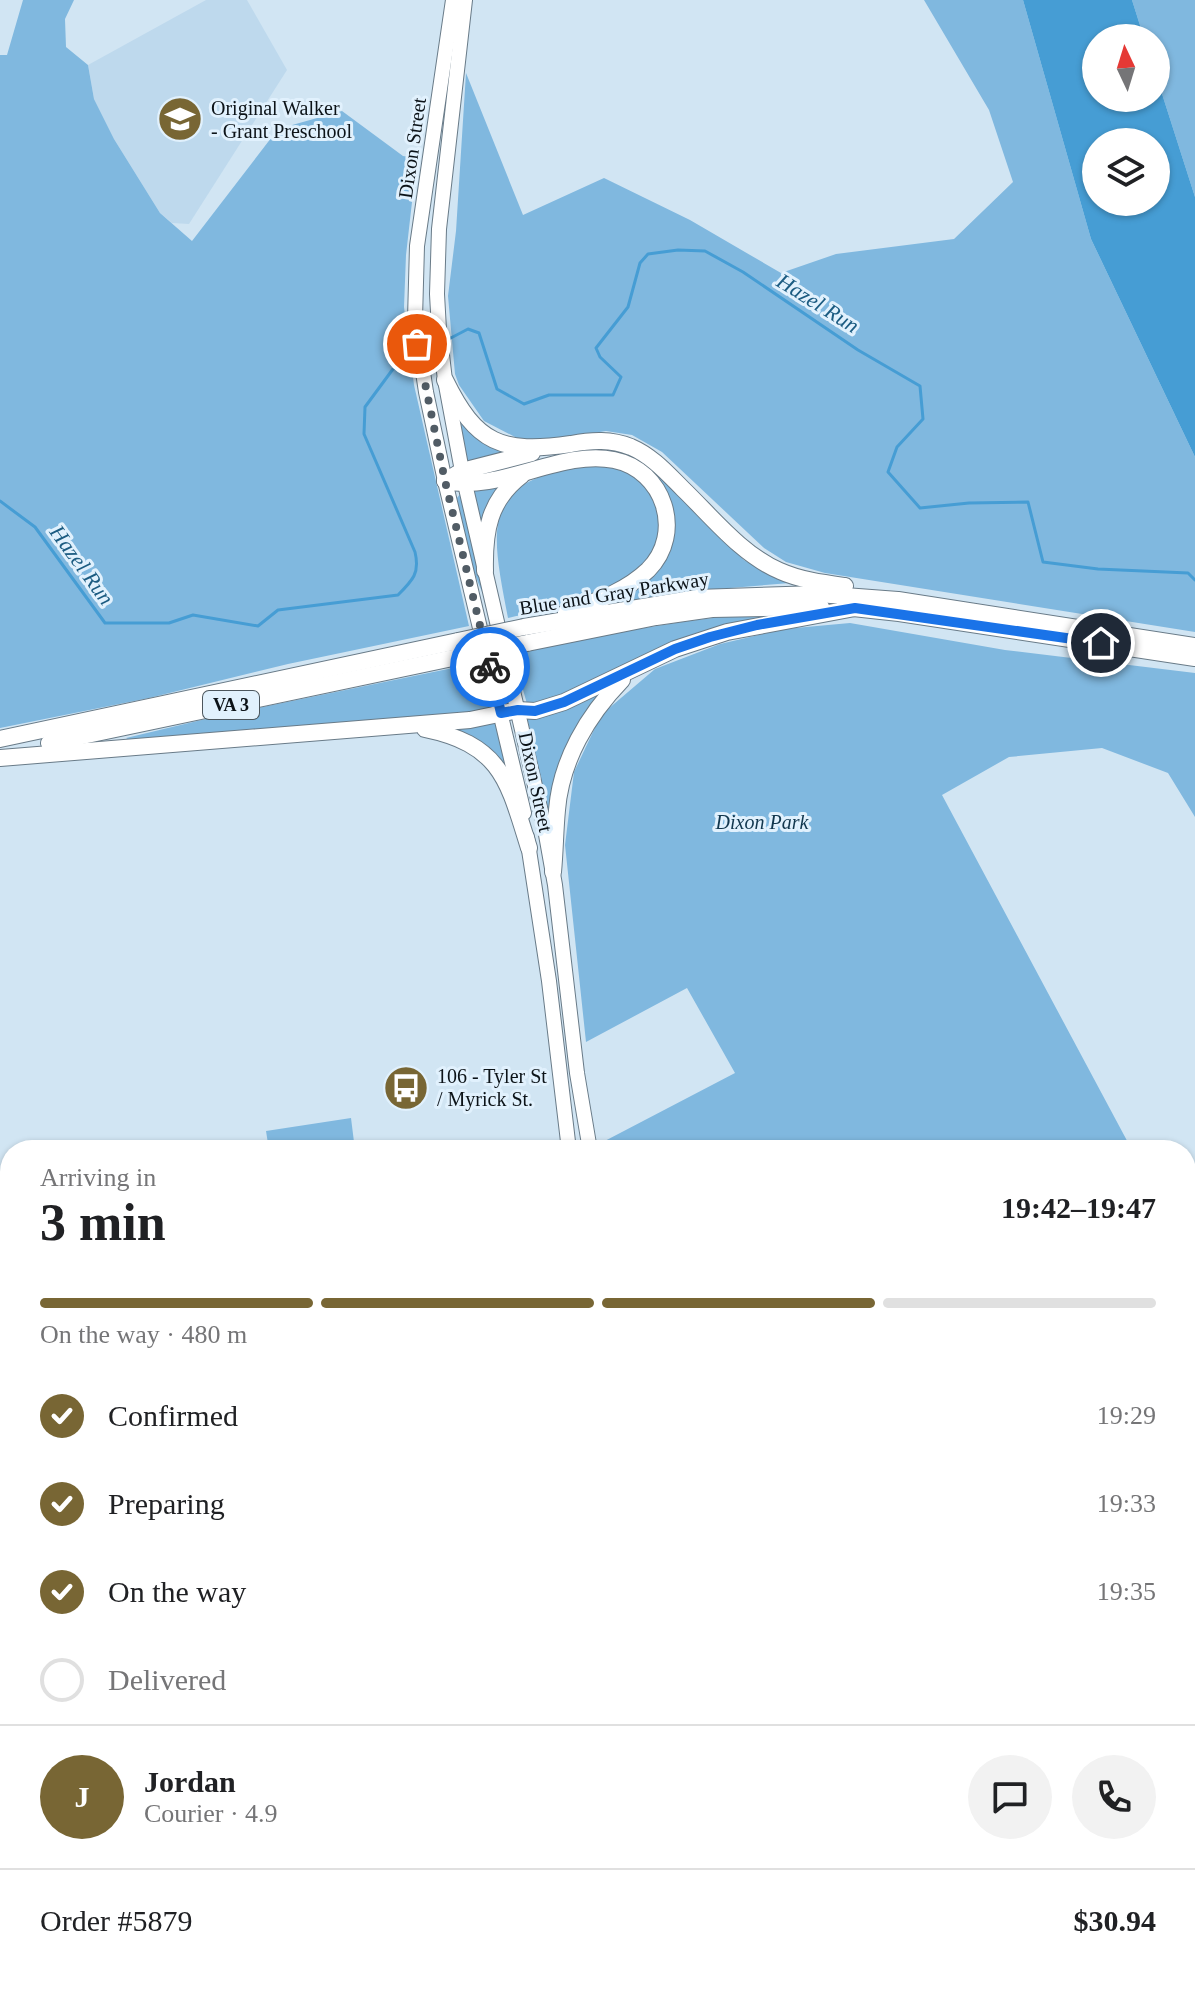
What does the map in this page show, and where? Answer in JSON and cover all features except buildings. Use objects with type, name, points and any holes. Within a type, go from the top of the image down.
[{"type":"highway","points":[[445,380],[457,405],[485,435],[498,443],[523,449],[596,440],[627,445],[650,458],[764,563],[795,576],[929,605]]},
{"type":"highway","points":[[464,478],[556,446]]},
{"type":"highway","points":[[445,481],[527,472],[588,459],[612,460],[636,468],[654,484],[665,505],[666,518],[659,555],[636,580],[525,635]]},
{"type":"highway","points":[[485,571],[490,514],[503,492],[527,472]]},
{"type":"highway","name":"Blue and Gray Parkway","points":[[0,739],[525,635],[655,604],[732,595],[818,594],[929,605],[1155,645],[1195,658]]},
{"type":"highway","name":"Blue and Gray Parkway","points":[[525,635],[712,609],[782,606],[855,608],[1155,645],[1195,646]]},
{"type":"highway","points":[[0,756],[470,720],[518,710],[535,711],[564,702],[675,649],[727,632],[855,608]]},
{"type":"highway","name":"Blue and Gray Parkway","points":[[0,756],[460,648]]},
{"type":"highway","points":[[553,872],[557,810],[569,760],[596,710],[636,668]]},
{"type":"highway","points":[[396,726],[445,734],[467,742],[486,755],[508,784],[529,848]]},
{"type":"main road","name":"Dixon Street","points":[[453,0],[417,246],[415,319],[426,392],[445,481],[525,816],[568,1140]]},
{"type":"main road","name":"Dixon Street","points":[[466,0],[439,229],[437,303],[445,380],[464,478],[553,872],[577,1074],[588,1140]]},
{"type":"shaded area","name":"Original Walker - Grant Preschool","points":[[206,0],[247,0],[287,70],[189,224],[172,223],[160,213],[114,139],[94,99],[88,65]]},
{"type":"shaded area","points":[[1023,0],[1132,0],[1140,24],[1082,24],[1082,112],[1168,112],[1195,197],[1195,457],[1091,239],[1084,216],[1170,216],[1170,128],[1082,128],[1082,207]]},
{"type":"green space","points":[[23,0],[74,0],[65,19],[66,47],[88,65],[94,99],[114,139],[160,213],[192,241],[278,129],[342,111],[403,156],[417,158],[406,255],[404,307],[414,385],[469,626],[0,728],[0,55],[7,55]]},
{"type":"green space","points":[[924,0],[1023,0],[1082,216],[1195,457],[1195,632],[825,573],[786,562],[764,548],[662,452],[632,435],[606,431],[545,441],[517,438],[484,421],[459,385],[455,374],[448,296],[456,231],[466,73],[523,215],[604,178],[690,220],[781,273],[836,254],[954,239],[1013,182],[989,110]]},
{"type":"green space","points":[[1132,0],[1195,0],[1195,197],[1168,112],[1170,24],[1140,24]]},
{"type":"green space","points":[[458,414],[514,452],[466,464]]},
{"type":"green space","points":[[591,447],[617,449],[644,461],[744,560],[790,583],[694,591],[616,603],[614,598],[634,588],[671,531],[631,461],[527,468],[471,476]]},
{"type":"green space","points":[[596,464],[632,475],[651,496],[664,519],[653,555],[644,567],[610,588],[565,604],[508,618],[498,555],[497,531],[502,510],[513,494],[531,481],[558,471]]},
{"type":"green space","points":[[500,483],[481,529],[472,491]]},
{"type":"green space","points":[[460,494],[485,594],[478,583],[461,523],[457,498]]},
{"type":"green space","points":[[774,613],[774,617],[530,706],[513,654],[675,623]]},
{"type":"green space","name":"Dixon Park","points":[[850,623],[1005,650],[1195,673],[1195,817],[1168,773],[1102,748],[1009,757],[942,795],[1127,1140],[607,1140],[735,1073],[687,988],[586,1042],[565,845],[574,772],[601,715],[655,669],[720,644],[784,629]]},
{"type":"green space","points":[[482,662],[491,712],[126,738],[214,717]]},
{"type":"green space","points":[[612,683],[598,698],[551,824],[527,717]]},
{"type":"green space","points":[[495,720],[509,773],[453,729]]},
{"type":"green space","points":[[351,1118],[354,1140],[267,1140],[266,1131]]},
{"type":"waterway","name":"Hazel Run","points":[[447,340],[468,329],[479,333],[497,389],[524,404],[549,395],[613,395],[621,377],[600,357],[596,348],[628,307],[640,263],[648,254],[678,250],[705,251],[743,272],[858,350],[920,386],[923,419],[897,447],[888,472],[920,508],[1028,502],[1043,562],[1098,569],[1188,573],[1195,580]]},
{"type":"waterway","name":"Hazel Run","points":[[0,501],[35,527],[105,623],[169,623],[193,615],[258,626],[278,610],[398,595],[414,576],[417,565],[415,552],[364,434],[365,407],[393,369],[407,362]]},
{"type":"way so far","points":[[417,344],[445,481],[490,667]]},
{"type":"place","name":"Original Walker - Grant Preschool","points":[[180,119]]},
{"type":"place","name":"106 - Tyler St / Myrick St.","points":[[406,1088]]},
{"type":"route","points":[[490,667],[501,713],[535,711],[564,702],[692,642],[757,625],[855,608],[1101,643]]}]
